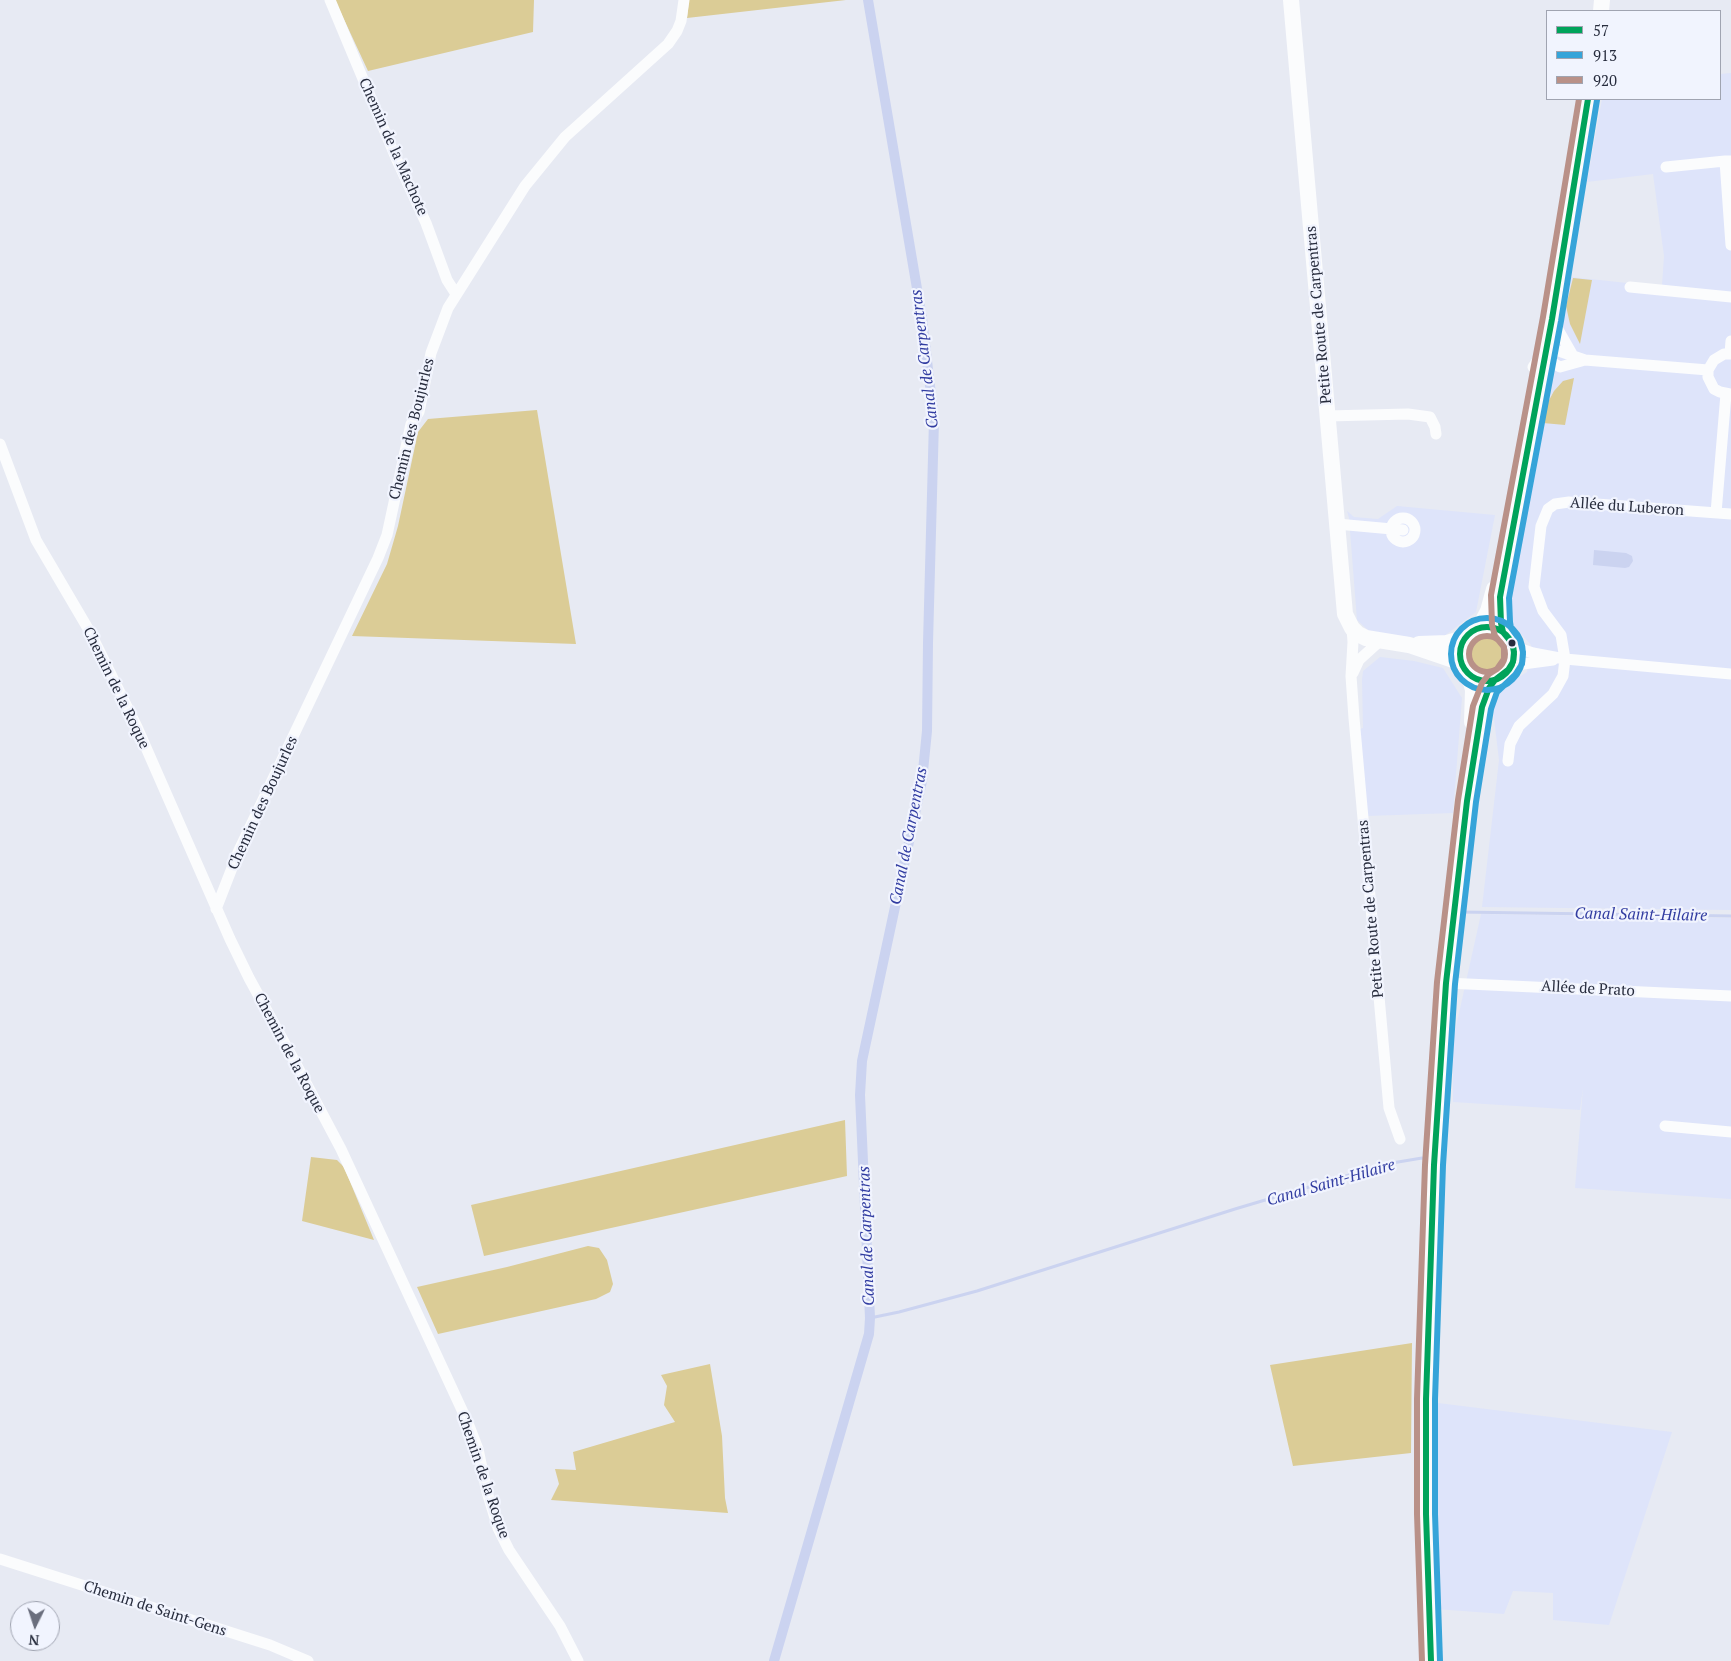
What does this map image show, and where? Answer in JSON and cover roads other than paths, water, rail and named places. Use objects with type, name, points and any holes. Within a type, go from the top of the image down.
[{"type":"main road","name":"Petite Route de Carpentras","points":[[1291,0],[1345,614],[1352,628]]},
{"type":"main road","points":[[1479,628],[1488,611],[1492,597],[1541,357],[1588,100]]},
{"type":"main road","points":[[1431,1661],[1426,1514],[1426,1399],[1436,1110],[1446,983],[1467,801],[1482,707],[1489,688],[1495,680],[1508,670],[1513,662],[1514,652],[1507,638],[1500,614],[1500,597],[1538,391],[1541,357],[1548,320]]},
{"type":"main road","points":[[1352,628],[1366,638],[1409,645],[1453,660],[1477,679],[1495,680]]},
{"type":"main road","points":[[1409,645],[1447,643],[1464,638],[1479,628],[1495,628],[1507,638]]},
{"type":"main road","points":[[1464,638],[1460,647],[1460,657],[1473,690],[1467,801]]},
{"type":"street","name":"Chemin de la Machote","points":[[330,0],[396,158],[426,223],[447,280],[456,294]]},
{"type":"street","name":"Chemin des Boujurles","points":[[216,909],[239,850],[387,536],[411,424],[419,412],[431,353],[448,308],[525,186],[565,137],[668,44],[681,21],[684,0]]},
{"type":"street","points":[[1666,167],[1728,161],[1731,245]]},
{"type":"street","points":[[1630,287],[1731,297]]},
{"type":"street","points":[[1548,320],[1572,354]]},
{"type":"street","points":[[1716,513],[1729,394],[1720,392],[1710,383],[1708,370],[1714,360],[1724,354],[1730,354],[1731,341]]},
{"type":"street","points":[[1541,357],[1572,354],[1585,360]]},
{"type":"street","points":[[1541,357],[1560,366]]},
{"type":"street","points":[[1538,391],[1560,366],[1585,360],[1708,370]]},
{"type":"street","points":[[1327,416],[1408,414],[1430,417],[1436,434]]},
{"type":"street","name":"Chemin de la Roque","points":[[0,444],[36,540],[90,632],[137,727],[216,909],[249,978],[340,1149],[468,1423],[478,1449],[487,1492],[498,1528],[510,1550],[560,1626],[578,1661]]},
{"type":"street","name":"Allée du Luberon","points":[[1565,659],[1561,635],[1543,611],[1534,587],[1541,526],[1548,509],[1556,504],[1569,502],[1731,514]]},
{"type":"street","points":[[1337,524],[1403,530]]},
{"type":"street","name":"Petite Route de Carpentras","points":[[1352,628],[1351,676],[1388,1108],[1400,1139]]},
{"type":"street","points":[[1507,638],[1518,648],[1565,659],[1731,674]]},
{"type":"street","points":[[1351,676],[1359,660],[1381,640]]},
{"type":"street","points":[[1508,670],[1523,664],[1565,659]]},
{"type":"street","points":[[1508,761],[1510,744],[1519,726],[1553,694],[1562,676],[1565,659]]},
{"type":"street","name":"Allée de Prato","points":[[1446,983],[1731,996]]},
{"type":"street","points":[[1664,1126],[1731,1132]]},
{"type":"street","name":"Chemin de Saint-Gens","points":[[0,1559],[270,1645],[308,1661]]},
{"type":"waterway","name":"Canal de Carpentras","points":[[774,1661],[869,1334],[870,1318],[860,1095],[862,1061],[922,781],[927,731],[934,420],[922,318],[868,0]]},
{"type":"waterway","name":"Canal Saint-Hilaire","points":[[1459,912],[1731,916]]},
{"type":"waterway","name":"Canal Saint-Hilaire","points":[[870,1318],[977,1291],[1235,1209],[1386,1164],[1422,1158],[1429,1159]]}]
